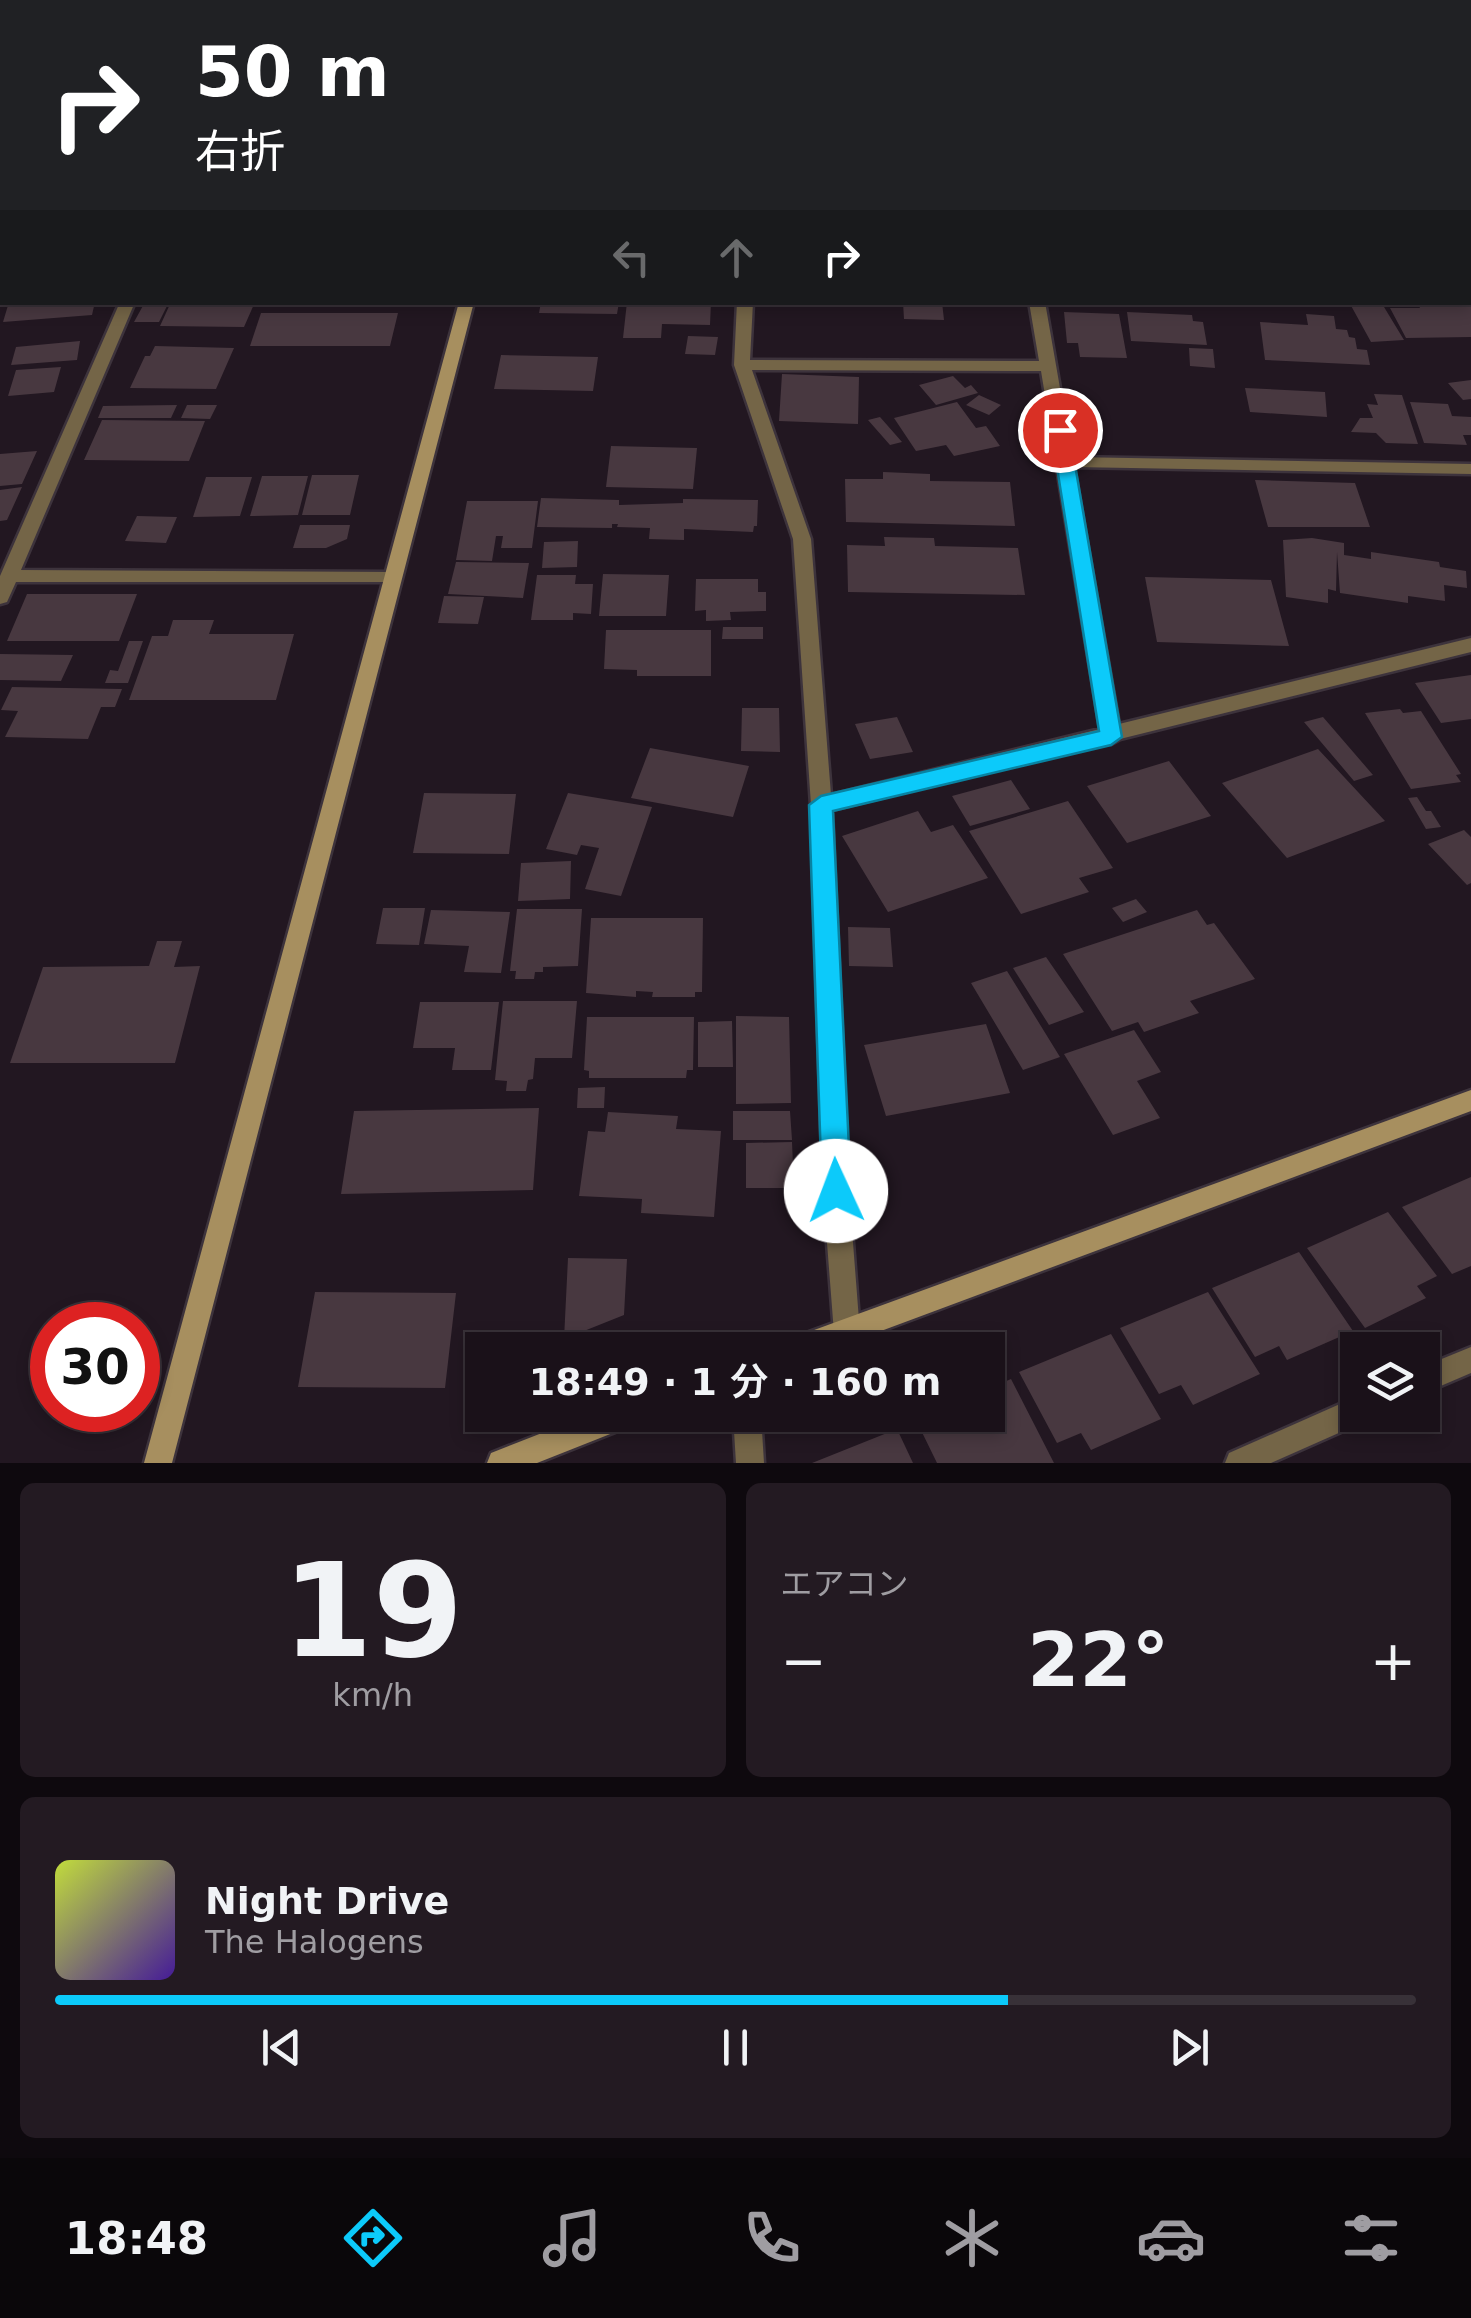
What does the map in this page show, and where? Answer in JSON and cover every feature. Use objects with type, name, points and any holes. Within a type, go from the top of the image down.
[{"type":"street","points":[[0,598],[127,305]]},
{"type":"street","points":[[158,1463],[466,305]]},
{"type":"street","points":[[745,305],[742,366],[802,539],[821,805],[836,1191],[847,1332],[1471,1100]]},
{"type":"street","points":[[1038,305],[1111,737]]},
{"type":"street","points":[[742,366],[1048,366]]},
{"type":"street","points":[[1066,462],[1471,469]]},
{"type":"street","points":[[9,576],[391,578]]},
{"type":"street","points":[[821,805],[1111,737],[1471,645]]},
{"type":"street","points":[[1440,1374],[1471,1360]]},
{"type":"street","points":[[1238,1463],[1340,1418]]},
{"type":"street","points":[[501,1463],[579,1432]]},
{"type":"street","points":[[748,1432],[750,1463]]},
{"type":"building","points":[[8,305],[94,305],[92,315],[3,322]]},
{"type":"building","points":[[143,305],[168,305],[159,322],[134,322]]},
{"type":"building","points":[[170,305],[254,305],[244,327],[160,326]]},
{"type":"building","points":[[540,305],[618,305],[617,314],[539,313]]},
{"type":"building","points":[[627,305],[711,305],[710,325],[662,324],[661,338],[623,338]]},
{"type":"building","points":[[903,305],[942,305],[944,320],[904,319]]},
{"type":"building","points":[[1351,305],[1383,305],[1404,340],[1371,342]]},
{"type":"building","points":[[1418,305],[1471,305],[1471,337],[1406,338],[1390,308],[1420,308]]},
{"type":"building","points":[[1064,312],[1119,314],[1127,358],[1080,357],[1078,343],[1067,343]]},
{"type":"building","points":[[1127,312],[1192,315],[1193,321],[1203,322],[1207,345],[1131,341]]},
{"type":"building","points":[[261,313],[398,313],[390,346],[250,346]]},
{"type":"building","points":[[1306,314],[1334,316],[1336,329],[1347,330],[1349,337],[1355,338],[1357,349],[1367,350],[1370,365],[1265,360],[1260,322],[1308,325]]},
{"type":"building","points":[[688,336],[718,337],[715,355],[685,354]]},
{"type":"building","points":[[80,341],[77,360],[11,365],[16,347]]},
{"type":"building","points":[[155,346],[234,348],[216,389],[130,388],[145,356],[150,356]]},
{"type":"building","points":[[1189,348],[1213,349],[1215,368],[1190,366]]},
{"type":"building","points":[[501,355],[598,357],[593,391],[494,389]]},
{"type":"building","points":[[61,367],[54,392],[8,396],[16,370]]},
{"type":"building","points":[[782,374],[859,377],[858,424],[779,421]]},
{"type":"building","points":[[953,376],[965,388],[971,385],[978,393],[936,405],[919,385]]},
{"type":"building","points":[[1471,380],[1471,399],[1463,400],[1448,383]]},
{"type":"building","points":[[1245,388],[1325,392],[1327,417],[1250,412]]},
{"type":"building","points":[[1374,394],[1402,395],[1418,444],[1386,443],[1376,433],[1351,432],[1360,418],[1373,418],[1367,404],[1378,405]]},
{"type":"building","points":[[979,395],[1001,405],[989,415],[966,405]]},
{"type":"building","points":[[957,402],[976,428],[986,426],[1000,446],[954,456],[946,445],[916,451],[894,418]]},
{"type":"building","points":[[1410,402],[1448,404],[1452,416],[1471,417],[1471,435],[1463,435],[1467,445],[1424,443]]},
{"type":"building","points":[[177,405],[171,418],[98,418],[103,406]]},
{"type":"building","points":[[187,405],[217,405],[210,419],[181,418]]},
{"type":"building","points":[[880,417],[902,442],[890,445],[868,420]]},
{"type":"building","points":[[102,420],[205,421],[189,461],[84,460]]},
{"type":"building","points":[[611,446],[697,448],[693,489],[606,487]]},
{"type":"building","points":[[37,451],[22,484],[0,486],[0,454]]},
{"type":"building","points":[[883,472],[930,474],[930,481],[1010,482],[1015,526],[846,522],[845,479],[883,479]]},
{"type":"building","points":[[312,475],[359,475],[350,515],[302,515]]},
{"type":"building","points":[[262,476],[308,476],[298,515],[250,516]]},
{"type":"building","points":[[206,477],[252,477],[240,516],[193,517]]},
{"type":"building","points":[[1255,480],[1355,483],[1370,527],[1268,527]]},
{"type":"building","points":[[22,487],[7,520],[0,521],[0,490]]},
{"type":"building","points":[[541,498],[619,500],[619,505],[683,503],[683,499],[758,500],[757,526],[753,532],[684,529],[684,540],[649,539],[650,528],[617,527],[618,524],[612,524],[612,528],[537,527]]},
{"type":"building","points":[[467,501],[538,501],[532,548],[501,548],[503,536],[496,536],[492,561],[456,560]]},
{"type":"building","points":[[137,516],[177,517],[166,543],[125,541]]},
{"type":"building","points":[[300,525],[350,525],[347,539],[326,548],[293,548]]},
{"type":"building","points":[[884,537],[934,538],[935,546],[1018,548],[1025,595],[848,592],[847,545],[885,546]]},
{"type":"building","points":[[1312,538],[1344,543],[1344,555],[1371,559],[1371,552],[1439,562],[1440,567],[1466,571],[1467,588],[1444,585],[1445,601],[1408,596],[1408,603],[1340,593],[1337,552],[1336,591],[1328,589],[1328,603],[1286,597],[1283,540]]},
{"type":"building","points":[[578,541],[577,567],[542,568],[544,542]]},
{"type":"building","points":[[456,562],[529,563],[523,598],[448,594]]},
{"type":"building","points":[[603,574],[669,575],[666,616],[599,616]]},
{"type":"building","points":[[537,575],[576,575],[575,584],[593,584],[591,614],[573,613],[573,620],[531,620]]},
{"type":"building","points":[[1145,577],[1271,580],[1289,646],[1157,642]]},
{"type":"building","points":[[696,579],[758,579],[758,592],[766,592],[766,611],[730,612],[731,620],[706,621],[706,610],[695,611]]},
{"type":"building","points":[[27,594],[137,594],[119,641],[7,641]]},
{"type":"building","points":[[444,596],[484,597],[478,624],[438,623]]},
{"type":"building","points":[[173,620],[214,620],[209,634],[294,634],[276,700],[129,700],[152,636],[168,636]]},
{"type":"building","points":[[723,627],[763,627],[763,639],[722,639]]},
{"type":"building","points":[[606,630],[711,630],[711,676],[637,676],[637,670],[604,669]]},
{"type":"building","points":[[129,641],[143,641],[128,683],[105,683],[110,670],[118,671]]},
{"type":"building","points":[[0,654],[73,655],[61,681],[0,680]]},
{"type":"building","points":[[1471,675],[1471,719],[1441,723],[1415,683]]},
{"type":"building","points":[[12,687],[122,689],[115,707],[101,707],[88,739],[5,737],[18,711],[1,710]]},
{"type":"building","points":[[742,708],[779,708],[780,752],[741,751]]},
{"type":"building","points":[[1400,709],[1403,713],[1421,711],[1461,774],[1456,775],[1461,782],[1411,789],[1365,713]]},
{"type":"building","points":[[897,717],[913,752],[870,759],[855,724]]},
{"type":"building","points":[[1323,717],[1373,775],[1354,781],[1304,722]]},
{"type":"building","points":[[650,748],[749,766],[733,817],[631,798]]},
{"type":"building","points":[[1318,749],[1385,821],[1287,858],[1222,783]]},
{"type":"building","points":[[1169,761],[1211,816],[1127,843],[1087,786]]},
{"type":"building","points":[[1011,780],[1030,809],[970,826],[952,796]]},
{"type":"building","points":[[424,793],[516,794],[509,854],[413,853]]},
{"type":"building","points":[[568,793],[652,807],[621,896],[585,889],[599,848],[581,845],[577,855],[546,849]]},
{"type":"building","points":[[1417,797],[1441,827],[1426,829],[1408,798]]},
{"type":"building","points":[[1068,801],[1113,868],[1079,878],[1089,892],[1021,914],[969,831]]},
{"type":"building","points":[[918,811],[931,832],[953,825],[988,878],[888,912],[842,836]]},
{"type":"building","points":[[1464,830],[1471,837],[1471,883],[1467,885],[1428,844]]},
{"type":"building","points":[[571,861],[570,899],[518,901],[521,863]]},
{"type":"building","points":[[1136,899],[1147,912],[1123,922],[1112,908]]},
{"type":"building","points":[[383,908],[425,908],[419,945],[376,944]]},
{"type":"building","points":[[517,909],[582,909],[578,966],[543,967],[543,972],[535,972],[534,979],[515,979],[516,971],[510,971]]},
{"type":"building","points":[[431,910],[510,912],[501,973],[464,972],[469,946],[424,944]]},
{"type":"building","points":[[1197,910],[1207,925],[1214,923],[1255,979],[1190,1001],[1199,1013],[1144,1032],[1138,1022],[1112,1031],[1063,954]]},
{"type":"building","points":[[591,918],[703,918],[702,992],[695,992],[695,997],[652,997],[653,992],[636,991],[636,997],[586,993]]},
{"type":"building","points":[[848,927],[890,928],[893,967],[849,966]]},
{"type":"building","points":[[157,941],[182,941],[174,967],[200,966],[175,1063],[10,1063],[43,967],[149,966]]},
{"type":"building","points":[[1046,957],[1084,1012],[1049,1025],[1013,968]]},
{"type":"building","points":[[1007,971],[1060,1057],[1023,1070],[971,983]]},
{"type":"building","points":[[503,1001],[577,1001],[572,1058],[535,1058],[533,1079],[528,1080],[526,1091],[506,1091],[507,1081],[495,1080]]},
{"type":"building","points":[[420,1002],[499,1002],[491,1070],[452,1070],[455,1048],[413,1048]]},
{"type":"building","points":[[736,1016],[789,1017],[791,1103],[736,1104]]},
{"type":"building","points":[[587,1017],[694,1017],[693,1070],[687,1070],[686,1078],[589,1078],[589,1071],[584,1070]]},
{"type":"building","points":[[732,1021],[733,1067],[698,1067],[698,1022]]},
{"type":"building","points":[[986,1024],[1010,1093],[886,1116],[864,1045]]},
{"type":"building","points":[[1134,1030],[1161,1072],[1137,1081],[1160,1118],[1113,1135],[1064,1054]]},
{"type":"building","points":[[605,1087],[604,1108],[577,1108],[578,1088]]},
{"type":"building","points":[[539,1108],[533,1190],[341,1194],[354,1111]]},
{"type":"building","points":[[733,1111],[790,1111],[792,1140],[733,1140]]},
{"type":"building","points":[[608,1112],[678,1116],[676,1129],[721,1131],[714,1217],[641,1213],[642,1199],[579,1196],[588,1131],[605,1132]]},
{"type":"building","points":[[792,1142],[794,1188],[746,1188],[746,1143]]},
{"type":"building","points":[[1471,1177],[1471,1266],[1452,1274],[1402,1207]]},
{"type":"building","points":[[1388,1212],[1437,1276],[1417,1286],[1426,1298],[1365,1328],[1307,1248]]},
{"type":"building","points":[[1299,1252],[1353,1331],[1340,1332],[1340,1337],[1287,1360],[1279,1346],[1255,1357],[1212,1288]]},
{"type":"building","points":[[568,1258],[627,1259],[624,1315],[582,1332],[564,1332]]},
{"type":"building","points":[[315,1292],[456,1293],[445,1388],[298,1387]]},
{"type":"building","points":[[1208,1292],[1260,1374],[1193,1405],[1181,1385],[1159,1394],[1120,1328]]},
{"type":"building","points":[[1111,1334],[1161,1419],[1091,1450],[1081,1433],[1057,1443],[1019,1372]]},
{"type":"building","points":[[1011,1379],[1054,1463],[937,1463],[922,1432],[1005,1432],[1005,1382]]},
{"type":"building","points":[[890,1432],[898,1432],[913,1463],[812,1463]]},
{"type":"route","points":[[836,1191],[821,805],[1111,737],[1060,430]]}]
